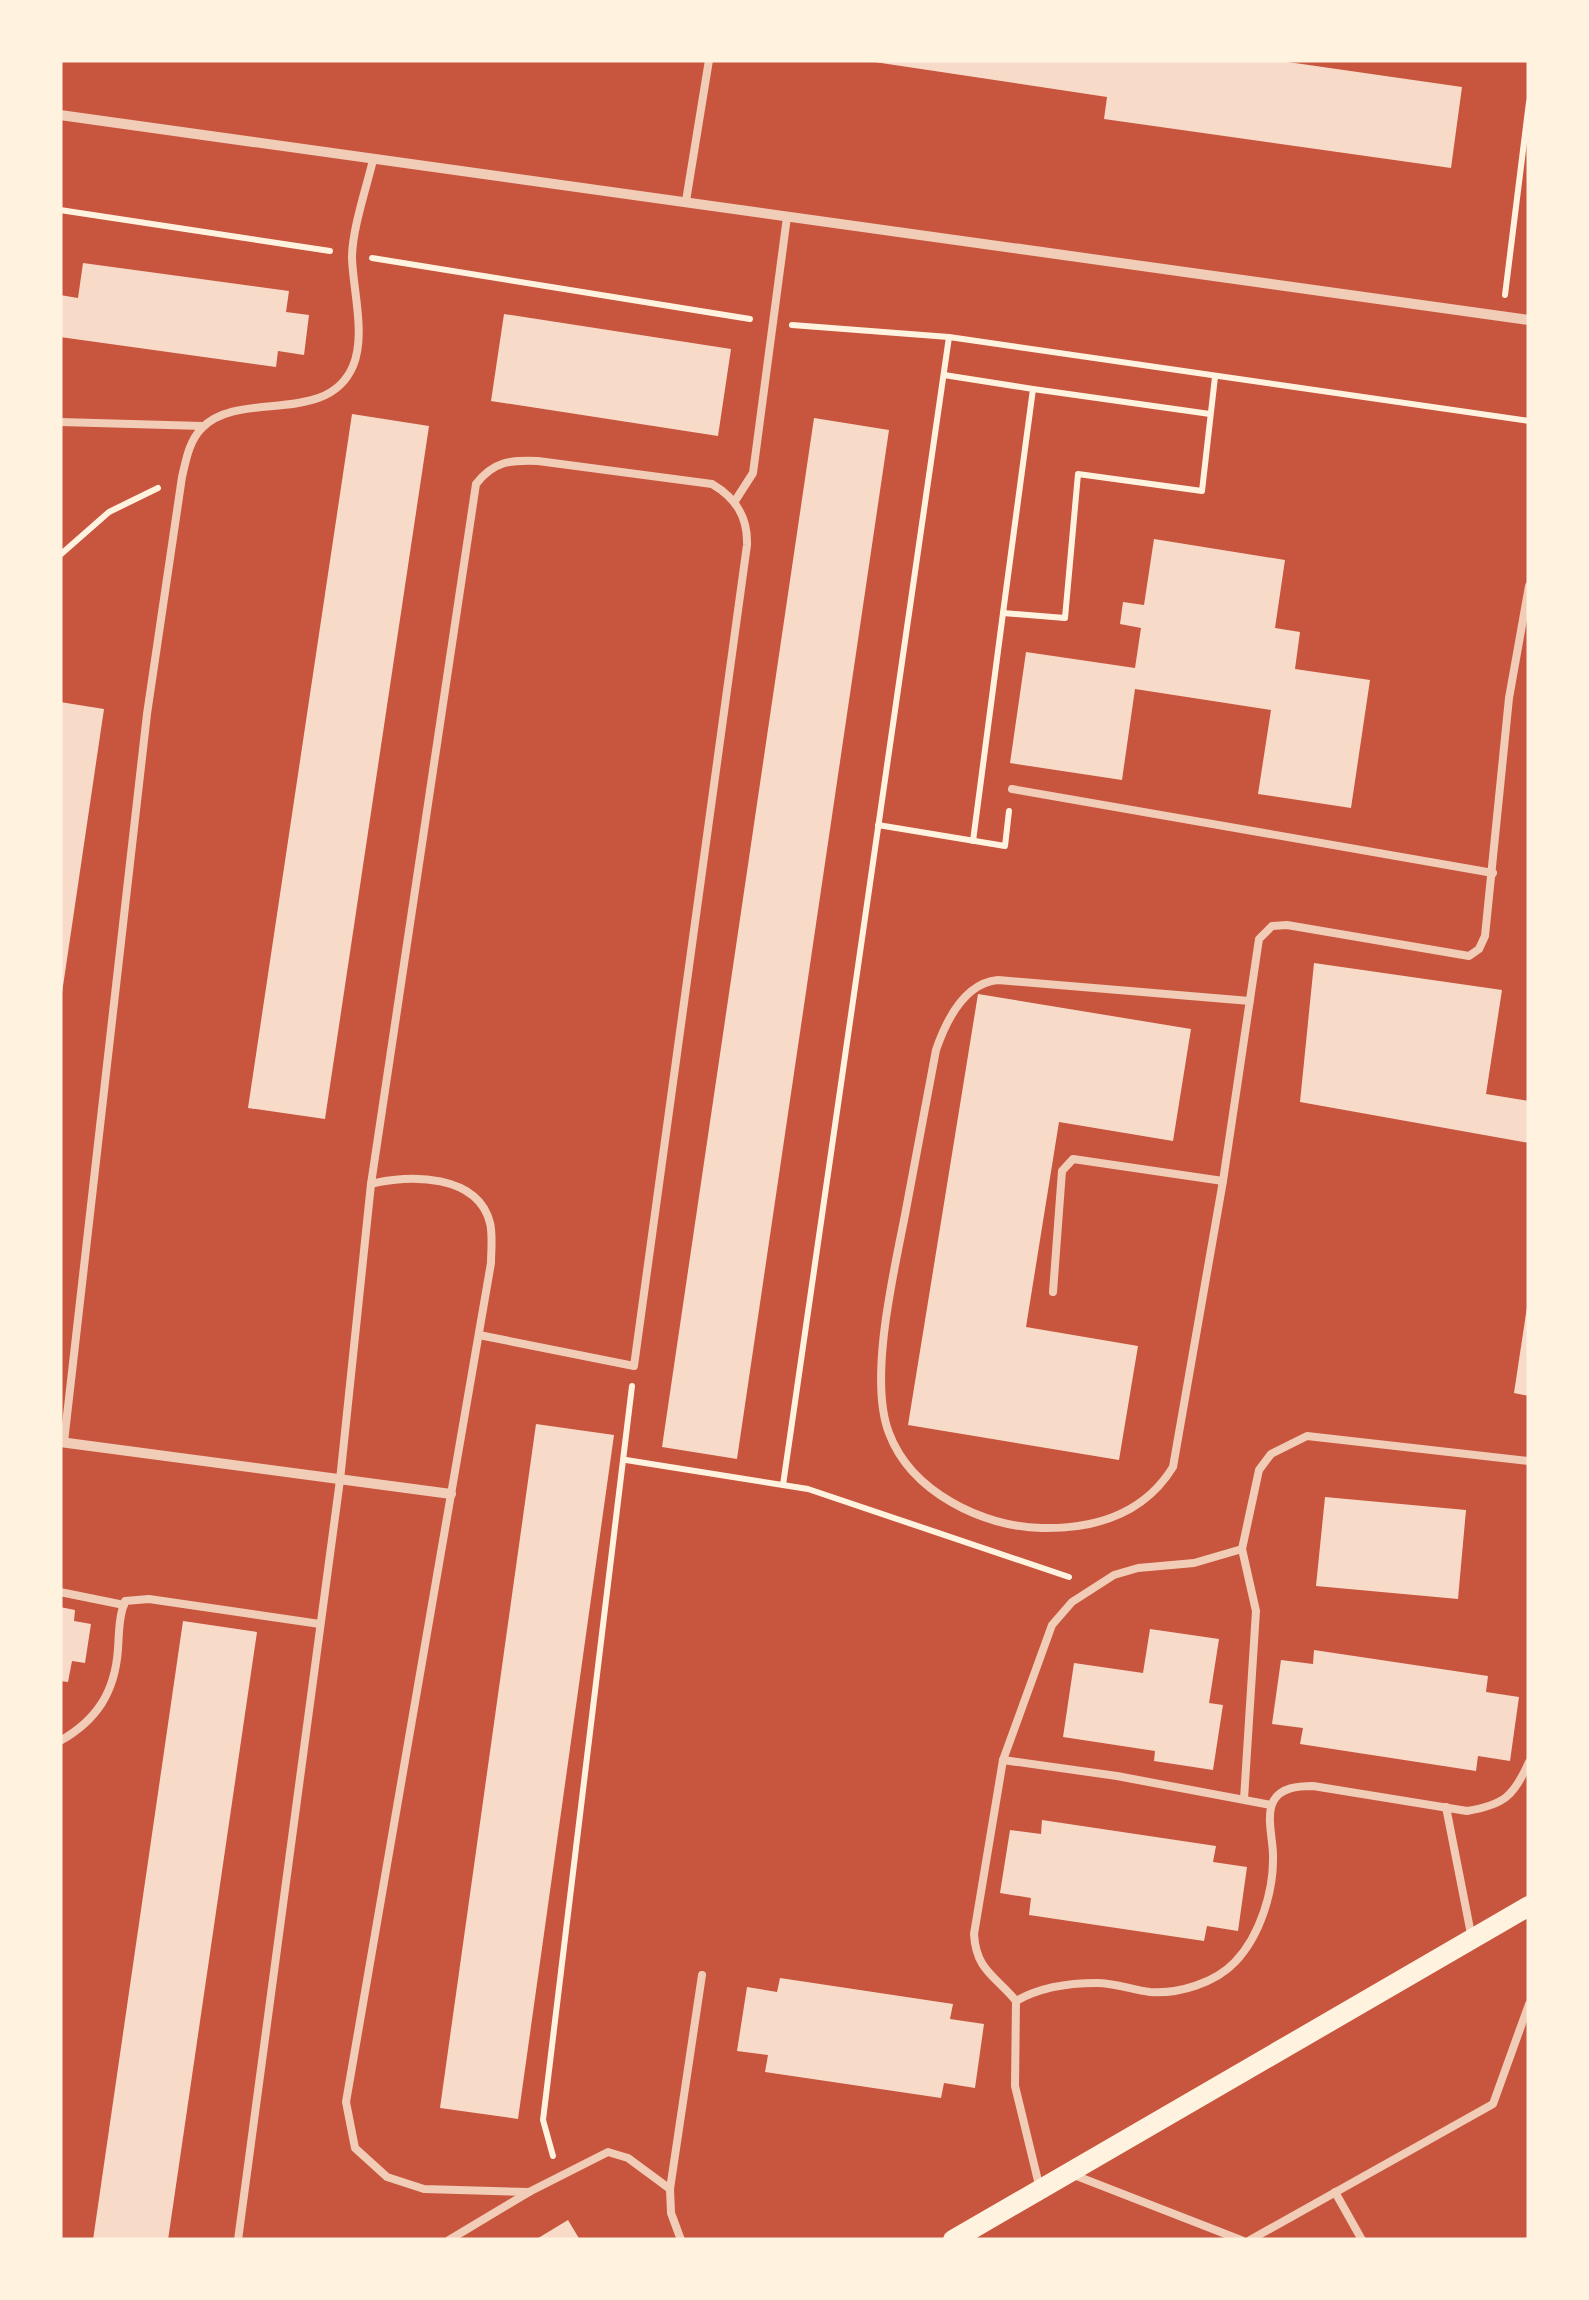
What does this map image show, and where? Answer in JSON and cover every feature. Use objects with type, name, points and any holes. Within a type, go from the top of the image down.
[{"type":"main road","points":[[952,2240],[1529,1906]]},
{"type":"street","points":[[60,115],[1529,320]]},
{"type":"street","points":[[62,1442],[451,1494]]},
{"type":"lane","points":[[686,200],[710,60]]},
{"type":"lane","points":[[60,422],[203,426],[233,411],[318,400],[342,381],[353,366],[358,312],[352,255],[373,160]]},
{"type":"lane","points":[[735,502],[753,473],[786,217]]},
{"type":"lane","points":[[62,1442],[148,714],[182,477],[189,446],[203,426]]},
{"type":"lane","points":[[238,2240],[340,1480],[371,1184],[476,484],[486,470],[499,463],[538,461],[712,484],[735,502],[748,530],[634,1366],[478,1335]]},
{"type":"lane","points":[[1250,1001],[998,980],[976,987],[957,1007],[936,1050],[888,1302],[882,1408],[888,1433],[908,1464],[962,1508],[992,1522],[1018,1528],[1066,1528],[1122,1514],[1151,1496],[1168,1475],[1177,1457],[1223,1181],[1250,1001],[1259,939],[1272,926],[1287,925],[1469,956],[1479,949],[1485,936],[1508,698],[1529,586]]},
{"type":"lane","points":[[1012,790],[1492,873]]},
{"type":"lane","points":[[1053,1292],[1062,1172],[1073,1159],[1223,1181]]},
{"type":"lane","points":[[371,1184],[392,1178],[429,1179],[463,1190],[481,1203],[490,1224],[490,1263],[346,2102],[355,2148],[387,2177],[424,2189],[530,2192]]},
{"type":"lane","points":[[1244,1800],[1256,1611],[1242,1549],[1258,1470],[1271,1454],[1307,1436],[1529,1461]]},
{"type":"lane","points":[[1040,2190],[1015,2086],[1016,2002],[981,1966],[975,1951],[974,1934],[1003,1760],[1052,1625],[1072,1602],[1114,1575],[1138,1568],[1194,1564],[1242,1549]]},
{"type":"lane","points":[[60,1592],[124,1605],[134,1598],[150,1599],[320,1624]]},
{"type":"lane","points":[[60,1741],[84,1728],[106,1702],[117,1667],[124,1605]]},
{"type":"lane","points":[[1003,1760],[1117,1776],[1271,1805]]},
{"type":"lane","points":[[1016,2002],[1050,1987],[1099,1983],[1173,1992],[1208,1981],[1234,1964],[1252,1940],[1264,1911],[1273,1862],[1271,1805],[1278,1795],[1295,1786],[1467,1811],[1492,1807],[1507,1798],[1529,1762]]},
{"type":"lane","points":[[1446,1808],[1472,1939]]},
{"type":"lane","points":[[680,2240],[670,2189],[702,1975]]},
{"type":"lane","points":[[1250,2240],[1493,2104],[1529,2004]]},
{"type":"lane","points":[[449,2240],[608,2152],[628,2158],[670,2189]]},
{"type":"lane","points":[[1070,2174],[1241,2240]]},
{"type":"lane","points":[[1335,2192],[1362,2240]]},
{"type":"path","points":[[1503,316],[1529,102]]},
{"type":"path","points":[[783,1484],[949,337]]},
{"type":"path","points":[[944,375],[1210,414]]},
{"type":"path","points":[[1002,613],[1065,618],[1078,474],[1202,491],[1215,377]]},
{"type":"path","points":[[973,841],[1033,389]]},
{"type":"path","points":[[60,555],[109,512],[182,477]]},
{"type":"path","points":[[878,824],[1004,846],[1012,790]]},
{"type":"path","points":[[564,2174],[549,2150],[543,2120],[626,1460],[634,1366]]},
{"type":"path","points":[[626,1460],[808,1488],[1094,1585]]},
{"type":"building","points":[[861,60],[1274,60],[1462,87],[1451,168],[1104,119],[1107,97]]},
{"type":"building","points":[[83,263],[289,291],[286,312],[309,315],[304,355],[278,351],[276,367],[60,337],[60,295],[78,298]]},
{"type":"building","points":[[504,314],[731,349],[718,436],[491,401]]},
{"type":"building","points":[[352,414],[429,426],[325,1119],[248,1108]]},
{"type":"building","points":[[814,418],[889,430],[737,1459],[662,1447]]},
{"type":"building","points":[[1154,539],[1285,560],[1275,628],[1300,632],[1295,669],[1370,680],[1351,808],[1258,794],[1271,710],[1135,689],[1122,780],[1010,763],[1026,652],[1135,668],[1141,628],[1120,624],[1123,602],[1144,605]]},
{"type":"building","points":[[60,702],[104,709],[62,993],[60,992]]},
{"type":"building","points":[[1314,963],[1502,990],[1486,1094],[1529,1101],[1529,1143],[1300,1102]]},
{"type":"building","points":[[978,994],[1191,1029],[1173,1141],[1059,1122],[1026,1327],[1138,1346],[1119,1460],[908,1425]]},
{"type":"building","points":[[1529,1307],[1529,1396],[1514,1393]]},
{"type":"building","points":[[536,1424],[614,1435],[518,2119],[440,2108]]},
{"type":"building","points":[[1325,1497],[1466,1510],[1458,1599],[1316,1586]]},
{"type":"building","points":[[60,1607],[75,1610],[74,1621],[91,1624],[85,1663],[72,1661],[68,1682],[60,1681]]},
{"type":"building","points":[[183,1621],[257,1632],[168,2240],[93,2240]]},
{"type":"building","points":[[1150,1629],[1219,1639],[1209,1703],[1223,1705],[1213,1770],[1154,1761],[1155,1751],[1063,1737],[1074,1663],[1143,1673]]},
{"type":"building","points":[[1314,1650],[1488,1676],[1486,1692],[1519,1697],[1510,1761],[1478,1756],[1476,1771],[1300,1744],[1303,1728],[1272,1724],[1281,1660],[1313,1664]]},
{"type":"building","points":[[1042,1820],[1216,1846],[1213,1862],[1247,1867],[1238,1931],[1207,1926],[1204,1941],[1029,1915],[1031,1898],[1000,1893],[1010,1830],[1041,1834]]},
{"type":"building","points":[[780,1978],[953,2004],[950,2019],[984,2024],[975,2088],[944,2083],[941,2098],[765,2072],[768,2055],[737,2051],[747,1987],[777,1992]]},
{"type":"building","points":[[568,2220],[580,2240],[535,2240]]}]
